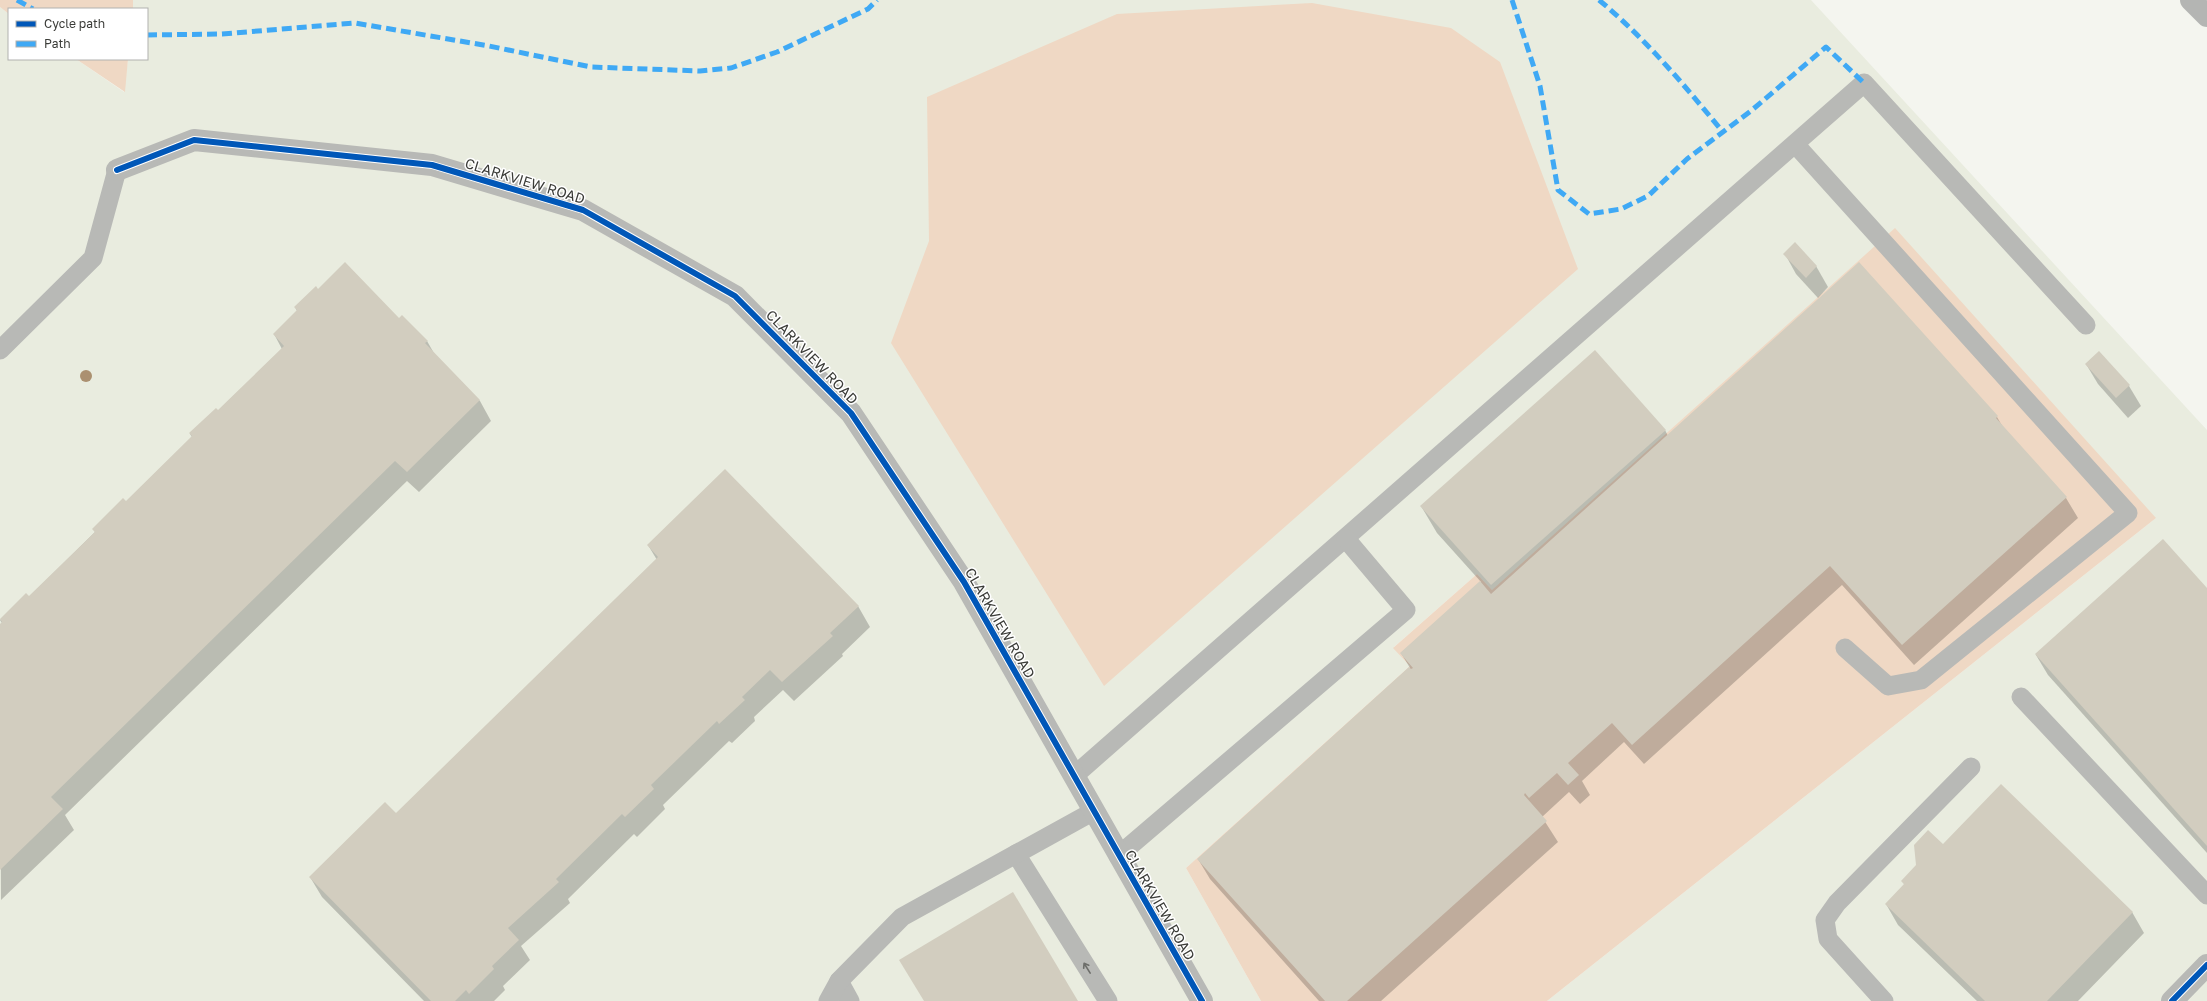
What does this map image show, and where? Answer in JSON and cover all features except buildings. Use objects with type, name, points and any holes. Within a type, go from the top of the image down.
[{"type":"highway","points":[[2191,0],[2207,16]]},
{"type":"street","name":"CLARKVIEW ROAD","points":[[117,170],[194,140],[432,165],[583,210],[735,296],[851,413],[964,582],[1075,775],[1118,856],[1202,1001]]},
{"type":"street","points":[[2180,998],[2207,965]]},
{"type":"lane","points":[[1075,775],[1346,539],[1864,83],[2086,325]]},
{"type":"lane","points":[[1795,144],[2128,513],[1921,680],[1888,686],[1845,648]]},
{"type":"lane","points":[[0,350],[93,258],[117,170]]},
{"type":"lane","points":[[1118,856],[1406,610],[1346,539]]},
{"type":"lane","points":[[2021,698],[2207,895]]},
{"type":"lane","points":[[1884,1001],[1828,939],[1825,920],[1837,903],[1970,768]]},
{"type":"lane","points":[[828,1001],[838,982],[902,917],[1094,811]]},
{"type":"lane","points":[[1016,854],[1108,1001]]},
{"type":"lane","points":[[838,982],[850,1001]]},
{"type":"shaded area","points":[[0,0],[133,0],[133,8],[8,8],[8,13],[0,7]]},
{"type":"shaded area","points":[[133,0],[1811,0],[2207,430],[2207,1001],[1547,1001],[2156,518],[1492,590],[1477,574],[1394,647],[1410,666],[1186,868],[1261,1001],[0,1001],[0,7],[8,13],[8,60],[77,60],[124,92],[128,60],[148,60],[148,8],[133,8]]},
{"type":"shaded area","points":[[1312,3],[1451,28],[1500,62],[1578,269],[1104,686],[891,343],[929,241],[927,97],[1117,14]]},
{"type":"shaded area","points":[[77,60],[128,60],[125,92]]},
{"type":"shaded area","points":[[1895,228],[2156,518],[1547,1001],[1261,1001],[1186,868],[1410,666],[1393,648],[1477,574],[1492,590]]},
{"type":"marked path","points":[[17,0],[31,8]]},
{"type":"marked path","points":[[148,35],[222,34],[355,23],[489,46],[591,67],[700,71],[731,68],[777,52],[868,9],[877,0]]},
{"type":"marked path","points":[[1512,0],[1540,86],[1558,190],[1589,214],[1621,209],[1648,196],[1687,159],[1752,110],[1826,47],[1864,83]]},
{"type":"marked path","points":[[1599,0],[1633,30],[1649,47],[1723,132]]},
{"type":"cycle path","points":[[117,170],[194,140],[432,165],[583,210],[735,296],[851,413],[964,582],[1202,1001]]},
{"type":"cycle path","points":[[2172,1001],[2207,965]]}]
